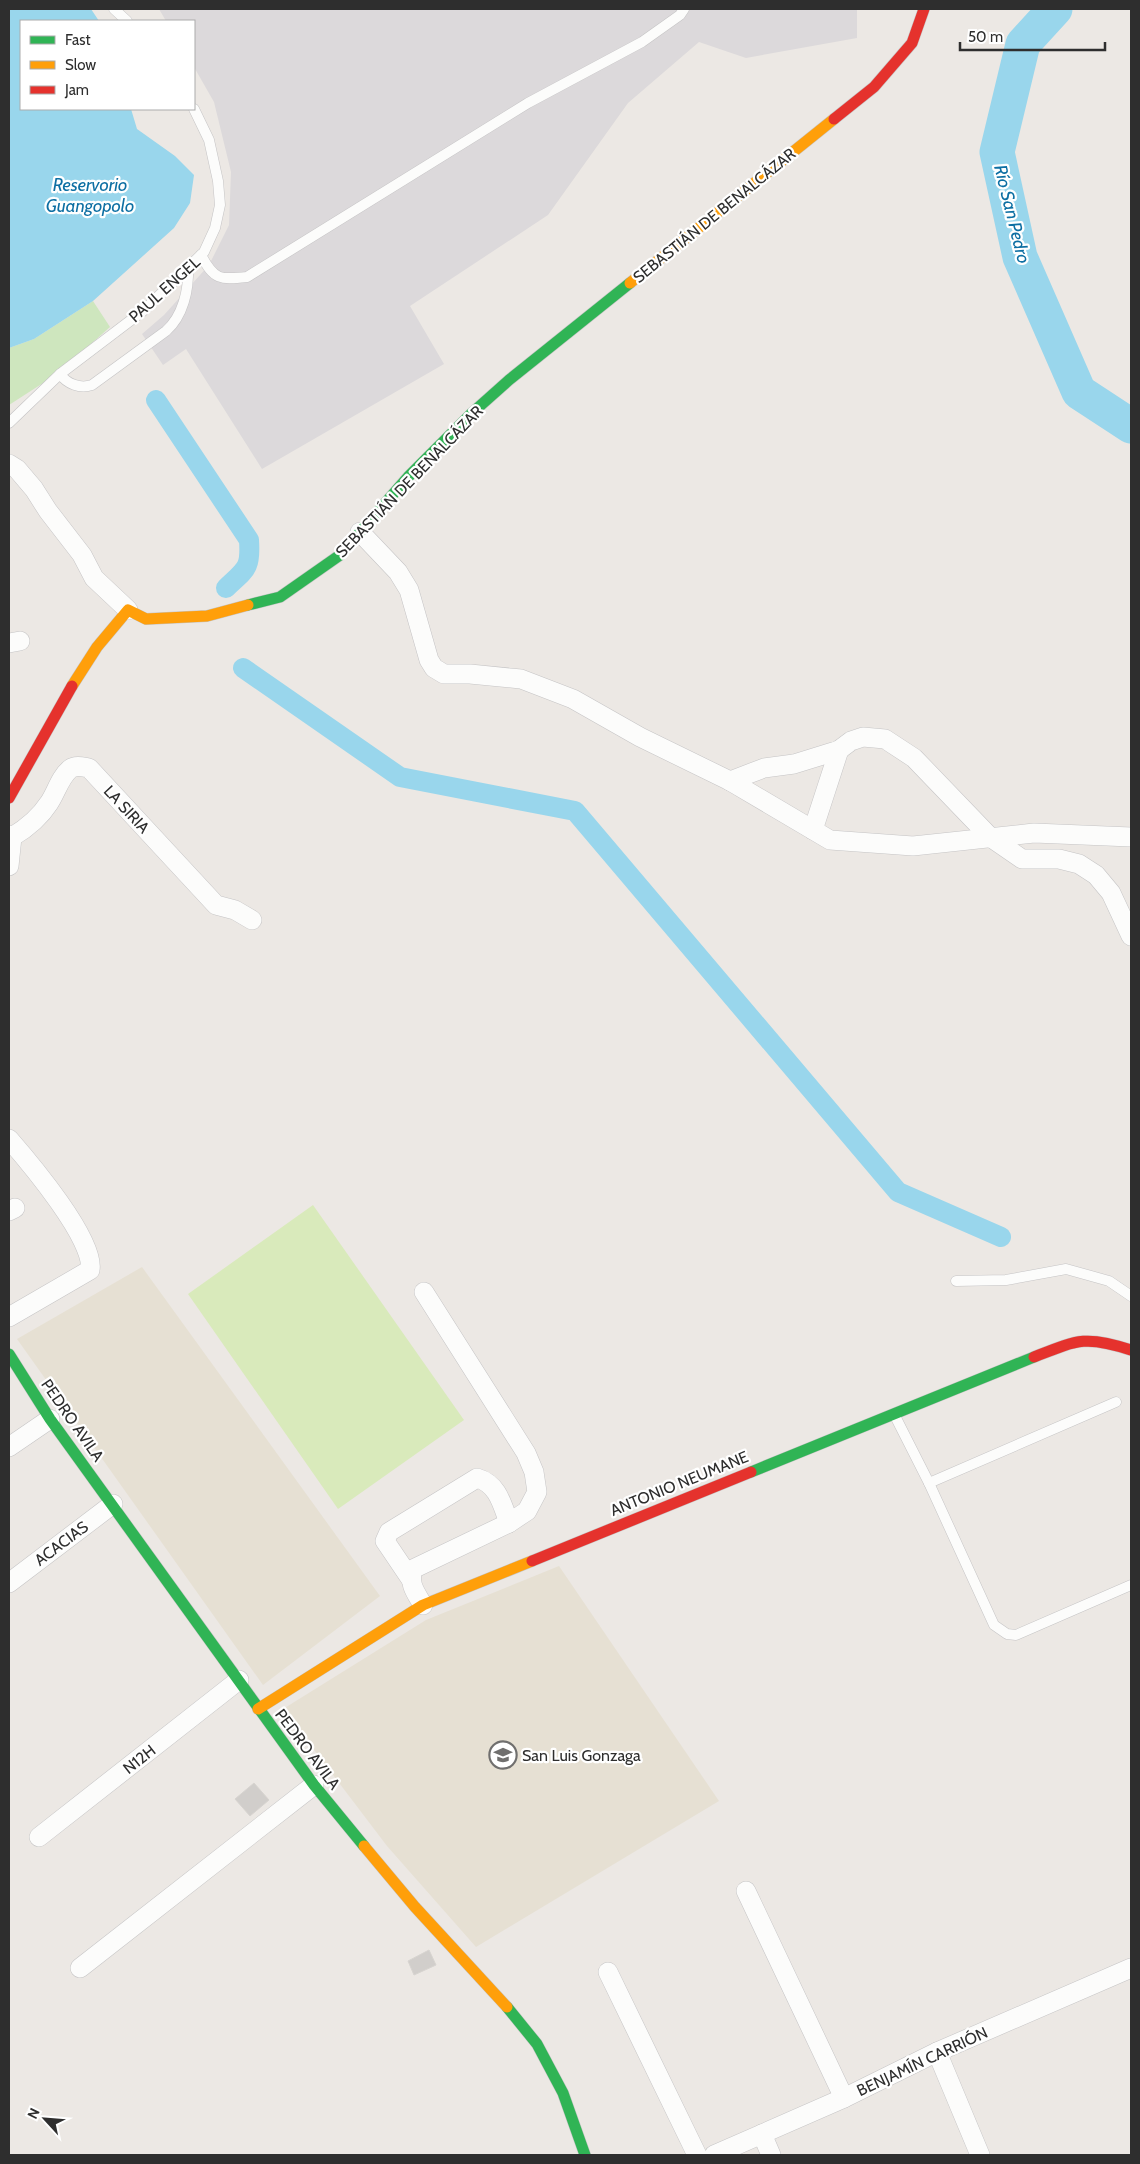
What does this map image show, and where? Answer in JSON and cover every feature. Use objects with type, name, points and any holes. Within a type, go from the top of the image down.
[{"type":"street","name":"SEBASTIÁN DE BENALCÁZAR","points":[[128,610],[146,619],[208,616],[280,597],[340,555],[408,478],[509,380],[874,87],[912,43],[924,9]]},
{"type":"street","points":[[9,464],[17,469],[34,489],[48,511],[82,555],[94,578],[128,610],[97,647],[17,770],[9,798]]},
{"type":"street","points":[[360,532],[398,572],[409,590],[429,660],[434,668],[444,674],[470,674],[521,679],[572,699],[640,737],[730,781],[830,840],[914,846],[1034,833],[1131,837]]},
{"type":"street","points":[[730,781],[764,768],[794,764],[839,750],[851,741],[863,737],[886,739],[914,758],[990,837],[1022,859],[1059,858],[1079,864],[1096,875],[1110,894],[1131,936]]},
{"type":"street","points":[[813,830],[839,750]]},
{"type":"street","name":"LA SIRIA","points":[[11,836],[27,828],[36,819],[49,803],[70,769],[76,766],[88,768],[216,905],[235,910],[252,920]]},
{"type":"street","points":[[9,866],[11,836]]},
{"type":"street","points":[[9,1138],[49,1186],[71,1220],[92,1261],[90,1270],[9,1317]]},
{"type":"street","points":[[410,1578],[413,1570],[510,1523],[527,1511],[537,1492],[534,1472],[526,1453],[424,1292]]},
{"type":"street","name":"ANTONIO NEUMANE","points":[[258,1709],[423,1605],[1079,1339],[1099,1339],[1131,1350]]},
{"type":"street","name":"PEDRO AVILA","points":[[9,1354],[50,1418],[314,1785],[415,1907],[502,2000],[538,2044],[563,2093],[585,2155]]},
{"type":"street","points":[[9,1447],[50,1418]]},
{"type":"street","points":[[423,1605],[412,1586],[410,1578],[385,1541],[389,1532],[477,1478],[490,1483],[496,1490],[510,1523]]},
{"type":"street","name":"ACACIAS","points":[[9,1583],[113,1504]]},
{"type":"street","name":"N12H","points":[[39,1837],[239,1680]]},
{"type":"street","points":[[80,1968],[314,1785]]},
{"type":"street","points":[[746,1891],[844,2098]]},
{"type":"street","name":"BENJAMÍN CARRIÓN","points":[[714,2155],[844,2098],[937,2052],[1131,1968]]},
{"type":"street","points":[[608,1972],[698,2155]]},
{"type":"street","points":[[937,2052],[980,2155]]},
{"type":"street","points":[[762,2134],[771,2155]]},
{"type":"lane","points":[[114,9],[126,20]]},
{"type":"lane","points":[[201,255],[210,272],[224,279],[247,277],[528,103],[642,42],[680,15],[684,9]]},
{"type":"lane","name":"PAUL ENGEL","points":[[9,423],[60,374],[143,311],[204,252],[215,228],[220,205],[218,181],[209,140],[194,110]]},
{"type":"lane","points":[[60,374],[65,381],[84,388],[92,385],[166,331],[175,323],[189,288],[188,267]]},
{"type":"lane","points":[[956,1281],[1006,1280],[1066,1270],[1109,1281],[1131,1296]]},
{"type":"lane","points":[[929,1483],[1116,1402]]},
{"type":"lane","points":[[893,1413],[929,1483],[994,1625],[1007,1634],[1016,1636],[1131,1585]]},
{"type":"shaded area","points":[[159,9],[857,9],[857,38],[746,58],[699,42],[628,103],[548,215],[410,306],[444,364],[262,469],[186,349],[163,365],[142,334],[164,315],[209,265],[229,225],[231,172],[214,102],[195,69],[195,20],[165,20]]},
{"type":"shaded area","points":[[142,1267],[380,1596],[263,1685],[17,1339]]},
{"type":"shaded area","name":"San Luis Gonzaga","points":[[559,1566],[719,1801],[476,1947],[387,1846],[283,1709],[426,1620]]},
{"type":"green space","points":[[93,301],[110,327],[57,374],[9,405],[9,348],[34,339]]},
{"type":"green space","points":[[313,1205],[464,1420],[338,1509],[188,1294]]},
{"type":"water","name":"Reservorio Guangopolo","points":[[9,9],[91,9],[98,20],[20,20],[20,110],[131,110],[137,129],[175,156],[194,175],[190,203],[174,228],[93,301],[34,339],[9,348]]},
{"type":"building","points":[[254,1783],[269,1800],[250,1816],[235,1799]]},
{"type":"building","points":[[429,1950],[436,1965],[414,1975],[408,1961]]},
{"type":"waterway","name":"Río San Pedro","points":[[1055,9],[1023,44],[997,152],[1020,257],[1079,392],[1131,426]]},
{"type":"waterway","points":[[156,400],[249,540],[249,557],[246,568],[226,588]]},
{"type":"waterway","points":[[243,668],[400,777],[575,811],[898,1192],[1001,1237]]},
{"type":"traffic: fast","points":[[248,605],[280,597],[340,555],[408,477],[472,413],[509,380],[630,283]]},
{"type":"traffic: fast","points":[[9,1354],[50,1419],[314,1785],[364,1846]]},
{"type":"traffic: fast","points":[[751,1472],[1034,1357]]},
{"type":"traffic: fast","points":[[507,2007],[537,2044],[563,2093],[585,2155]]},
{"type":"traffic: slow","points":[[630,283],[834,119]]},
{"type":"traffic: slow","points":[[72,686],[97,647],[128,610],[146,619],[207,616],[248,605]]},
{"type":"traffic: slow","points":[[258,1709],[423,1605],[532,1561]]},
{"type":"traffic: slow","points":[[364,1846],[415,1907],[507,2007]]},
{"type":"traffic: jam","points":[[834,119],[874,87],[912,43],[924,9]]},
{"type":"traffic: jam","points":[[9,798],[72,686]]},
{"type":"traffic: jam","points":[[1034,1357],[1072,1343],[1092,1341],[1131,1350]]},
{"type":"traffic: jam","points":[[532,1561],[751,1472]]},
{"type":"place","name":"San Luis Gonzaga","points":[[503,1755]]}]
